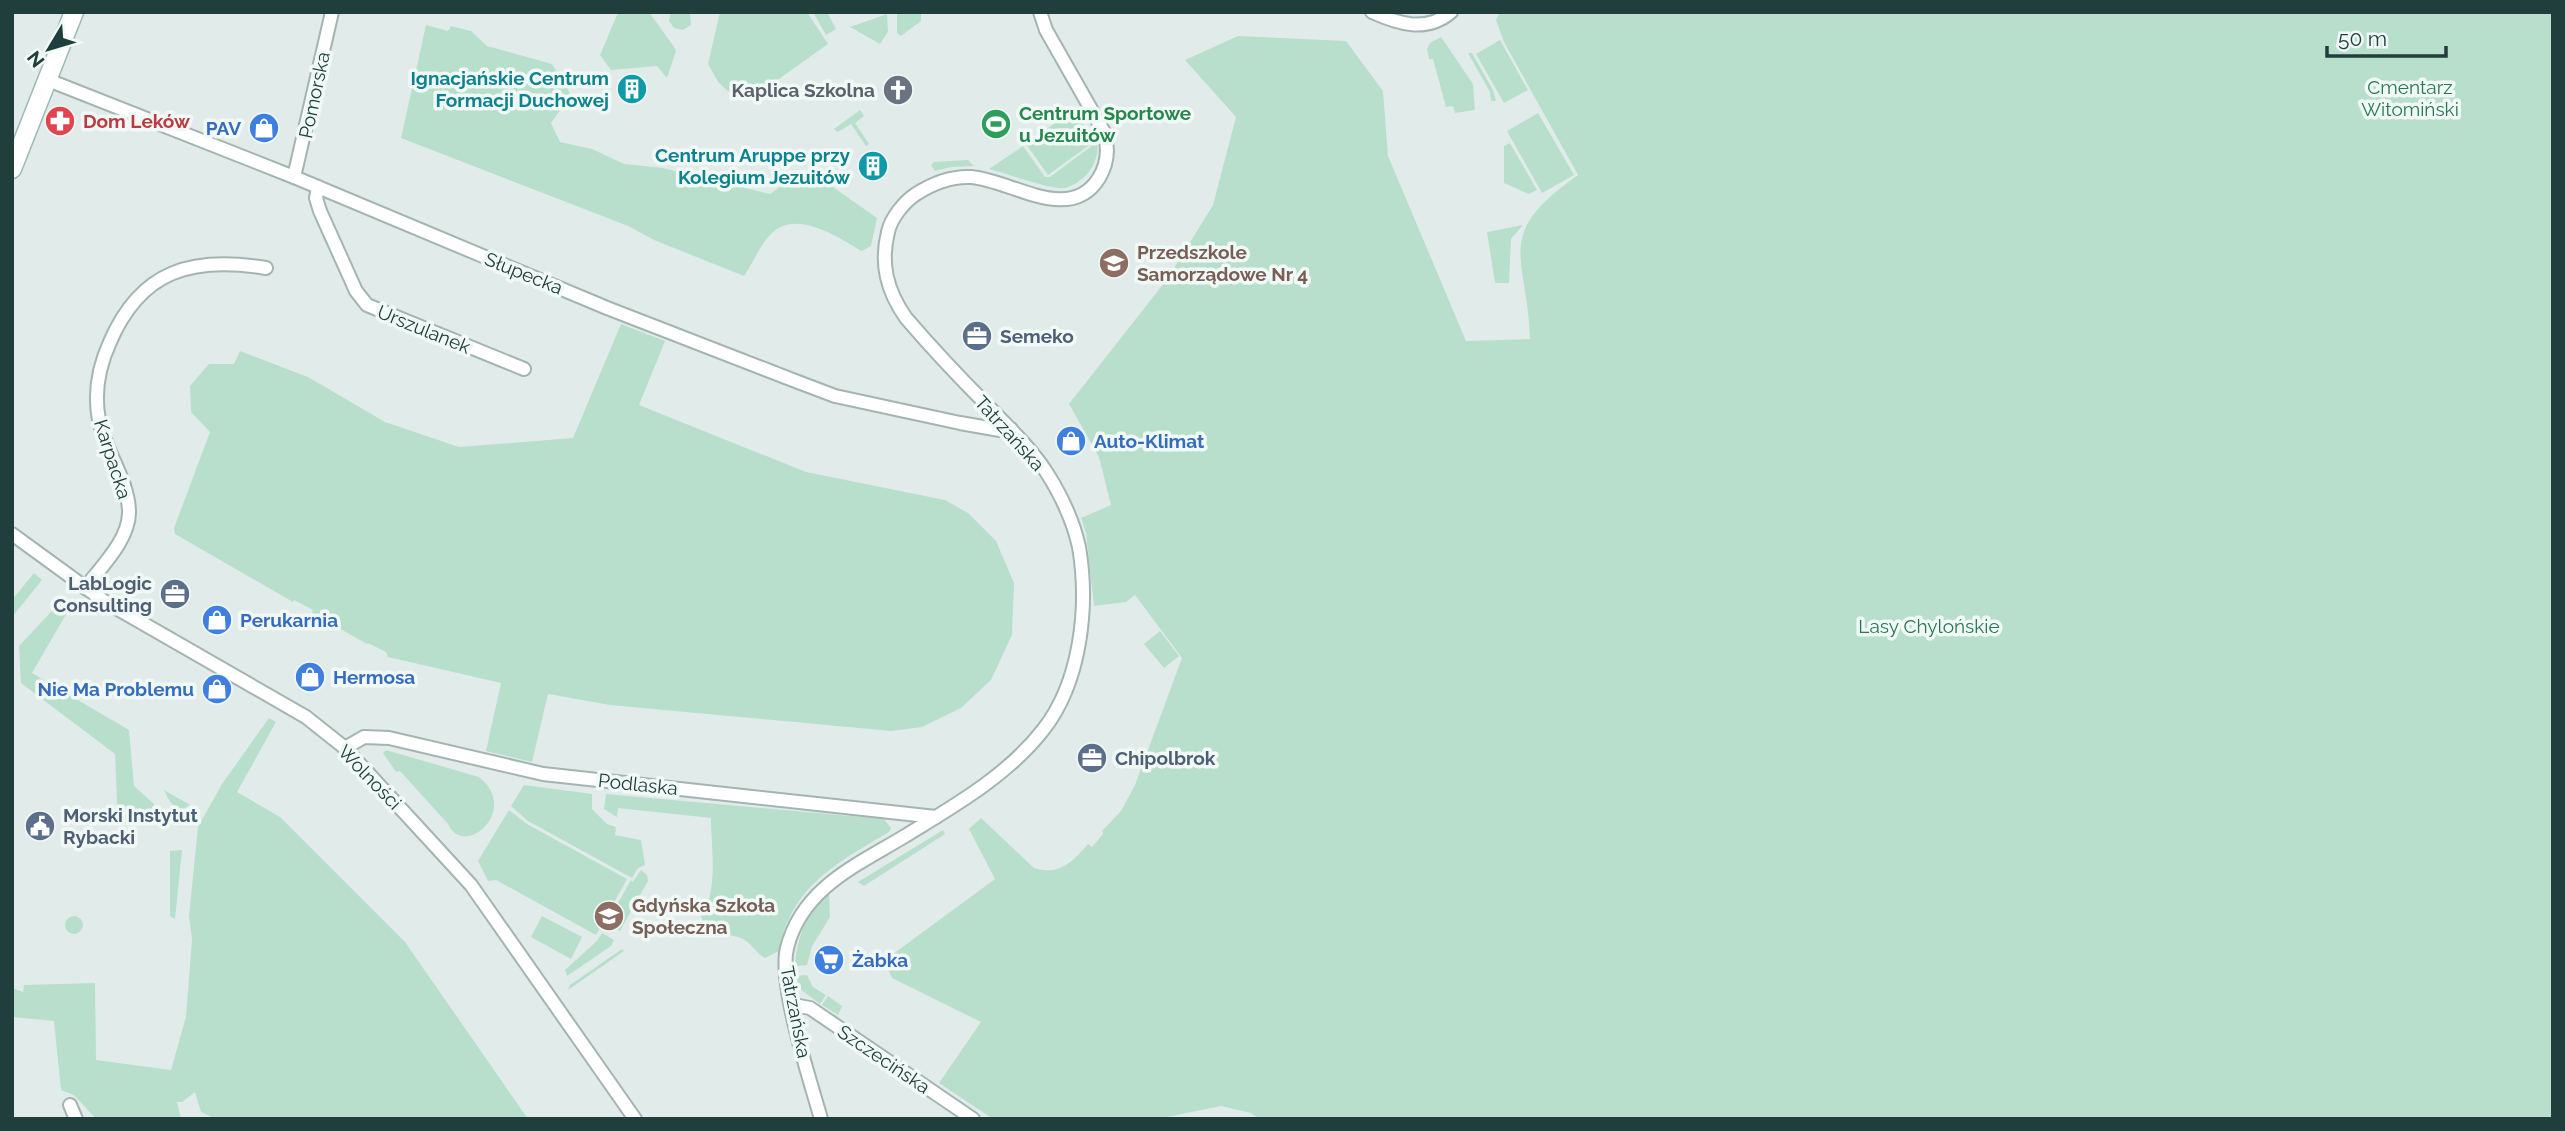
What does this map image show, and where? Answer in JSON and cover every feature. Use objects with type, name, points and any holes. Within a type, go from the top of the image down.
[{"type":"street","points":[[12,169],[74,12]]},
{"type":"street","name":"Pomorska","points":[[294,177],[332,12]]},
{"type":"street","name":"Tatrzańska","points":[[821,1119],[792,1008],[785,969],[786,952],[796,923],[814,896],[836,877],[977,790],[1042,731],[1060,702],[1076,652],[1082,613],[1082,573],[1078,546],[1065,507],[1034,454],[906,317],[890,291],[884,256],[888,228],[902,207],[913,196],[941,181],[963,177],[985,179],[1062,200],[1082,194],[1101,175],[1108,144],[1104,132],[1046,30],[1041,12]]},
{"type":"street","points":[[1372,12],[1394,22],[1420,26],[1442,20],[1451,12]]},
{"type":"street","name":"Słupecka","points":[[48,80],[294,177],[607,308],[835,396],[960,423],[1000,430],[1010,429]]},
{"type":"street","name":"Urszulanek","points":[[318,187],[316,198],[320,211],[356,291],[367,305],[524,369]]},
{"type":"street","name":"Karpacka","points":[[85,588],[123,534],[129,513],[127,494],[102,433],[97,403],[103,361],[122,316],[132,302],[153,283],[186,267],[210,263],[266,268]]},
{"type":"street","name":"Wolności","points":[[12,534],[85,588],[306,717],[345,748],[471,885],[635,1119]]},
{"type":"street","name":"Podlaska","points":[[345,748],[364,737],[390,738],[543,774],[936,817]]},
{"type":"street","name":"Szczecińska","points":[[792,1008],[810,1008],[973,1119]]},
{"type":"street","points":[[71,1105],[76,1119]]},
{"type":"green space","points":[[622,12],[649,12],[674,47],[676,51],[667,78],[657,66],[611,70],[600,55],[617,15]]},
{"type":"green space","points":[[671,12],[690,12],[691,25],[683,30],[674,28],[669,21]]},
{"type":"green space","points":[[720,12],[807,12],[828,44],[769,86],[750,95],[732,95],[718,82],[708,64]]},
{"type":"green space","points":[[813,12],[827,12],[836,29],[826,35]]},
{"type":"green space","points":[[897,12],[921,12],[921,21],[901,36],[897,33]]},
{"type":"green space","name":"Lasy Chylońskie","points":[[1500,12],[2553,12],[2553,1119],[1259,1119],[1251,1113],[1221,1106],[1157,1119],[993,1119],[939,1083],[981,1022],[892,978],[885,963],[889,957],[995,879],[969,829],[981,818],[1034,868],[1058,869],[1071,862],[1088,844],[1092,847],[1103,834],[1102,831],[1121,811],[1135,785],[1182,658],[1135,595],[1126,602],[1094,606],[1086,533],[1081,518],[1111,505],[1099,457],[1069,404],[1168,278],[1213,205],[1236,117],[1185,60],[1238,36],[1346,41],[1383,91],[1388,156],[1466,341],[1530,339],[1521,265],[1524,231],[1534,214],[1551,196],[1578,175],[1504,42],[1496,20]]},
{"type":"green space","points":[[887,14],[888,32],[880,44],[850,27]]},
{"type":"green space","points":[[426,25],[448,31],[451,26],[471,31],[487,46],[552,64],[571,95],[551,123],[560,142],[592,149],[624,164],[663,168],[770,194],[802,171],[813,173],[877,218],[871,246],[862,251],[830,233],[793,224],[781,227],[771,234],[744,276],[654,240],[628,226],[401,138]]},
{"type":"green space","points":[[1441,37],[1473,84],[1475,110],[1455,113],[1453,106],[1446,107],[1433,59],[1429,59],[1427,49],[1430,43]]},
{"type":"green space","points":[[1500,40],[1528,90],[1504,103],[1476,54]]},
{"type":"green space","points":[[1468,53],[1472,53],[1493,90],[1496,101],[1491,101],[1490,92]]},
{"type":"green space","points":[[860,110],[864,116],[855,123],[869,144],[866,146],[851,124],[838,132],[834,129]]},
{"type":"green space","points":[[1073,110],[1095,141],[1048,175],[1026,144]]},
{"type":"green space","points":[[1538,113],[1574,175],[1542,193],[1507,131]]},
{"type":"green space","points":[[1097,142],[1097,154],[1086,176],[1065,188],[1039,184],[989,169],[1023,146],[1045,177],[1050,177]]},
{"type":"green space","points":[[1510,143],[1537,190],[1529,194],[1504,183],[1504,146]]},
{"type":"green space","points":[[968,160],[974,166],[935,171],[931,165],[934,162]]},
{"type":"green space","points":[[1523,225],[1511,239],[1509,283],[1495,283],[1487,232]]},
{"type":"green space","points":[[621,324],[665,341],[639,405],[806,472],[945,500],[968,513],[996,541],[1014,583],[1012,635],[991,680],[961,708],[922,727],[891,731],[610,705],[548,694],[532,762],[486,751],[501,683],[388,657],[386,652],[367,644],[312,613],[313,610],[294,600],[293,602],[175,534],[174,528],[210,432],[191,412],[190,386],[209,364],[234,364],[240,351],[308,377],[385,422],[459,447],[573,438]]},
{"type":"green space","points":[[34,573],[42,580],[12,617],[12,600]]},
{"type":"green space","points":[[64,598],[72,604],[32,673],[129,730],[134,786],[154,804],[154,822],[118,824],[115,754],[21,683],[19,646]]},
{"type":"green space","points":[[1160,631],[1179,656],[1164,668],[1144,644]]},
{"type":"green space","points":[[269,718],[276,722],[237,792],[280,817],[405,942],[528,1119],[216,1119],[201,1112],[195,1092],[182,1102],[177,1102],[181,1119],[96,1119],[74,1095],[61,1090],[54,1021],[12,1017],[12,988],[23,992],[24,985],[95,983],[96,1060],[171,1070],[186,1017],[192,939],[189,916],[198,827],[222,784]]},
{"type":"green space","points":[[386,750],[479,777],[490,790],[494,803],[492,816],[476,834],[456,834],[400,771],[396,772],[383,753]]},
{"type":"green space","points":[[524,785],[592,794],[592,809],[607,824],[616,827],[615,835],[641,840],[645,865],[638,868],[632,878],[528,821],[511,806]]},
{"type":"green space","points":[[164,790],[190,805],[183,809],[176,807]]},
{"type":"green space","points":[[606,794],[884,819],[891,828],[889,832],[835,866],[805,893],[785,928],[779,951],[765,958],[743,939],[718,934],[704,924],[701,916],[707,906],[712,881],[711,818],[618,808],[617,817],[604,809]]},
{"type":"green space","points":[[509,810],[527,824],[627,879],[596,935],[496,880],[488,881],[478,861]]},
{"type":"green space","points":[[943,830],[945,834],[864,886],[858,882]]},
{"type":"green space","points":[[182,850],[175,919],[170,916],[170,851]]},
{"type":"green space","points":[[641,870],[647,875],[648,881],[620,931],[606,924],[631,880],[633,882]]},
{"type":"green space","points":[[829,892],[830,917],[812,946],[807,965],[795,966],[804,925],[815,907]]},
{"type":"green space","points":[[74,916],[80,919],[83,925],[80,931],[74,934],[68,931],[65,925],[68,919]]},
{"type":"green space","points":[[542,916],[582,937],[571,959],[531,937]]},
{"type":"green space","points":[[602,933],[614,940],[611,946],[567,976],[565,970],[597,941]]},
{"type":"green space","points":[[622,949],[624,951],[568,990],[570,985]]},
{"type":"green space","points":[[807,975],[813,987],[826,995],[820,1004],[800,989],[796,976]]},
{"type":"green space","points":[[828,996],[842,1006],[838,1015],[822,1005]]},
{"type":"place","name":"Ignacjańskie Centrum Formacji Duchowej","points":[[632,89]]},
{"type":"place","name":"Kaplica Szkolna","points":[[898,90]]},
{"type":"place","name":"Dom Leków","points":[[60,121]]},
{"type":"place","name":"Centrum Sportowe u Jezuitów","points":[[996,124]]},
{"type":"place","name":"PAV","points":[[264,128]]},
{"type":"place","name":"Centrum Aruppe przy Kolegium Jezuitów","points":[[873,166]]},
{"type":"place","name":"Przedszkole Samorządowe Nr 4","points":[[1114,263]]},
{"type":"place","name":"Semeko","points":[[977,336]]},
{"type":"place","name":"Auto-Klimat","points":[[1071,441]]},
{"type":"place","name":"LabLogic Consulting","points":[[175,594]]},
{"type":"place","name":"Perukarnia","points":[[217,620]]},
{"type":"place","name":"Hermosa","points":[[310,677]]},
{"type":"place","name":"Nie Ma Problemu","points":[[217,689]]},
{"type":"place","name":"Chipolbrok","points":[[1092,758]]},
{"type":"place","name":"Morski Instytut Rybacki","points":[[40,826]]},
{"type":"place","name":"Gdyńska Szkoła Społeczna","points":[[609,916]]},
{"type":"place","name":"Żabka","points":[[829,960]]},
{"type":"park label","name":"Cmentarz Witomiński","points":[[2410,98]]}]
